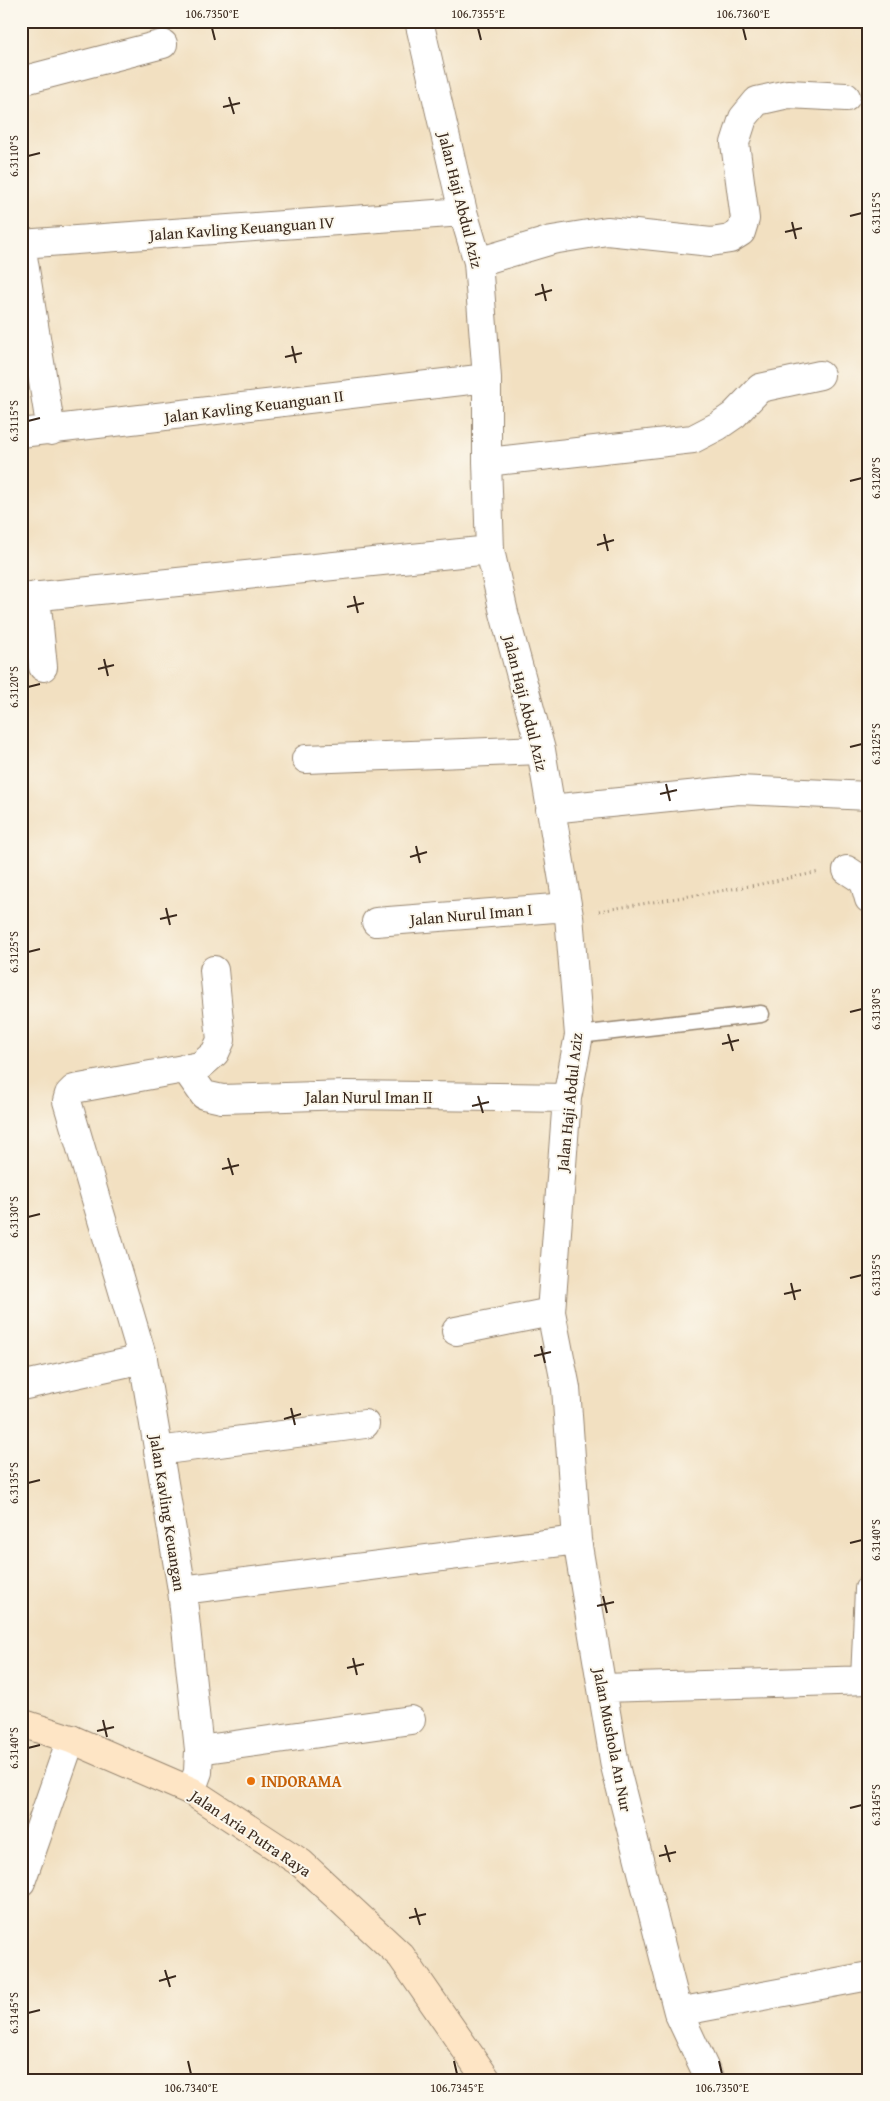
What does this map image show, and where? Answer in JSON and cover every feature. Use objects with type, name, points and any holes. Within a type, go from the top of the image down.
[{"type":"main road","name":"Jalan Aria Putra Raya","points":[[21,1723],[71,1739],[191,1790],[301,1863],[401,1956],[487,2080]]},
{"type":"street","name":"Jalan Haji Abdul Aziz","points":[[418,21],[463,212],[478,262],[487,378],[490,550],[504,613],[541,750],[568,912],[579,1035],[567,1098],[551,1312],[566,1388]]},
{"type":"street","points":[[21,82],[163,44]]},
{"type":"street","points":[[478,262],[552,240],[607,231],[711,242],[730,239],[740,232],[744,219],[735,143],[743,118],[757,101],[788,94],[846,97]]},
{"type":"street","name":"Jalan Kavling Keuanguan IV","points":[[21,244],[463,212]]},
{"type":"street","points":[[21,244],[51,431]]},
{"type":"street","points":[[487,462],[693,438],[718,426],[734,415],[760,388],[820,375]]},
{"type":"street","name":"Jalan Kavling Keuanguan II","points":[[21,433],[51,431],[487,378]]},
{"type":"street","points":[[43,667],[29,597],[490,550]]},
{"type":"street","points":[[306,759],[541,750]]},
{"type":"street","points":[[550,809],[740,790],[869,796]]},
{"type":"street","points":[[848,870],[864,881],[869,899]]},
{"type":"street","name":"Jalan Nurul Iman I","points":[[376,922],[568,912]]},
{"type":"street","points":[[185,1068],[200,1066],[215,1053],[221,1040],[214,970]]},
{"type":"street","name":"Jalan Nurul Iman II","points":[[185,1068],[204,1095],[222,1099],[346,1096],[567,1098]]},
{"type":"street","name":"Jalan Kavling Keuangan","points":[[185,1068],[74,1089],[68,1094],[66,1101],[143,1359],[182,1590],[199,1750],[198,1772],[191,1790]]},
{"type":"street","points":[[456,1331],[551,1312]]},
{"type":"street","points":[[21,1386],[143,1359]]},
{"type":"street","name":"Jalan Mushola An Nur","points":[[566,1388],[578,1540],[615,1766],[678,2012],[710,2080]]},
{"type":"street","points":[[158,1451],[365,1424]]},
{"type":"street","points":[[182,1590],[578,1540]]},
{"type":"street","points":[[603,1688],[867,1680],[869,1589]]},
{"type":"street","points":[[199,1750],[411,1720]]},
{"type":"street","points":[[21,1882],[71,1739]]},
{"type":"street","points":[[678,2012],[869,1976]]},
{"type":"lane","points":[[579,1035],[761,1014]]},
{"type":"path","points":[[328,21],[331,27],[368,21]]},
{"type":"path","points":[[568,912],[756,886],[820,872],[848,870]]},
{"type":"place","name":"INDORAMA","points":[[251,1781]]}]
